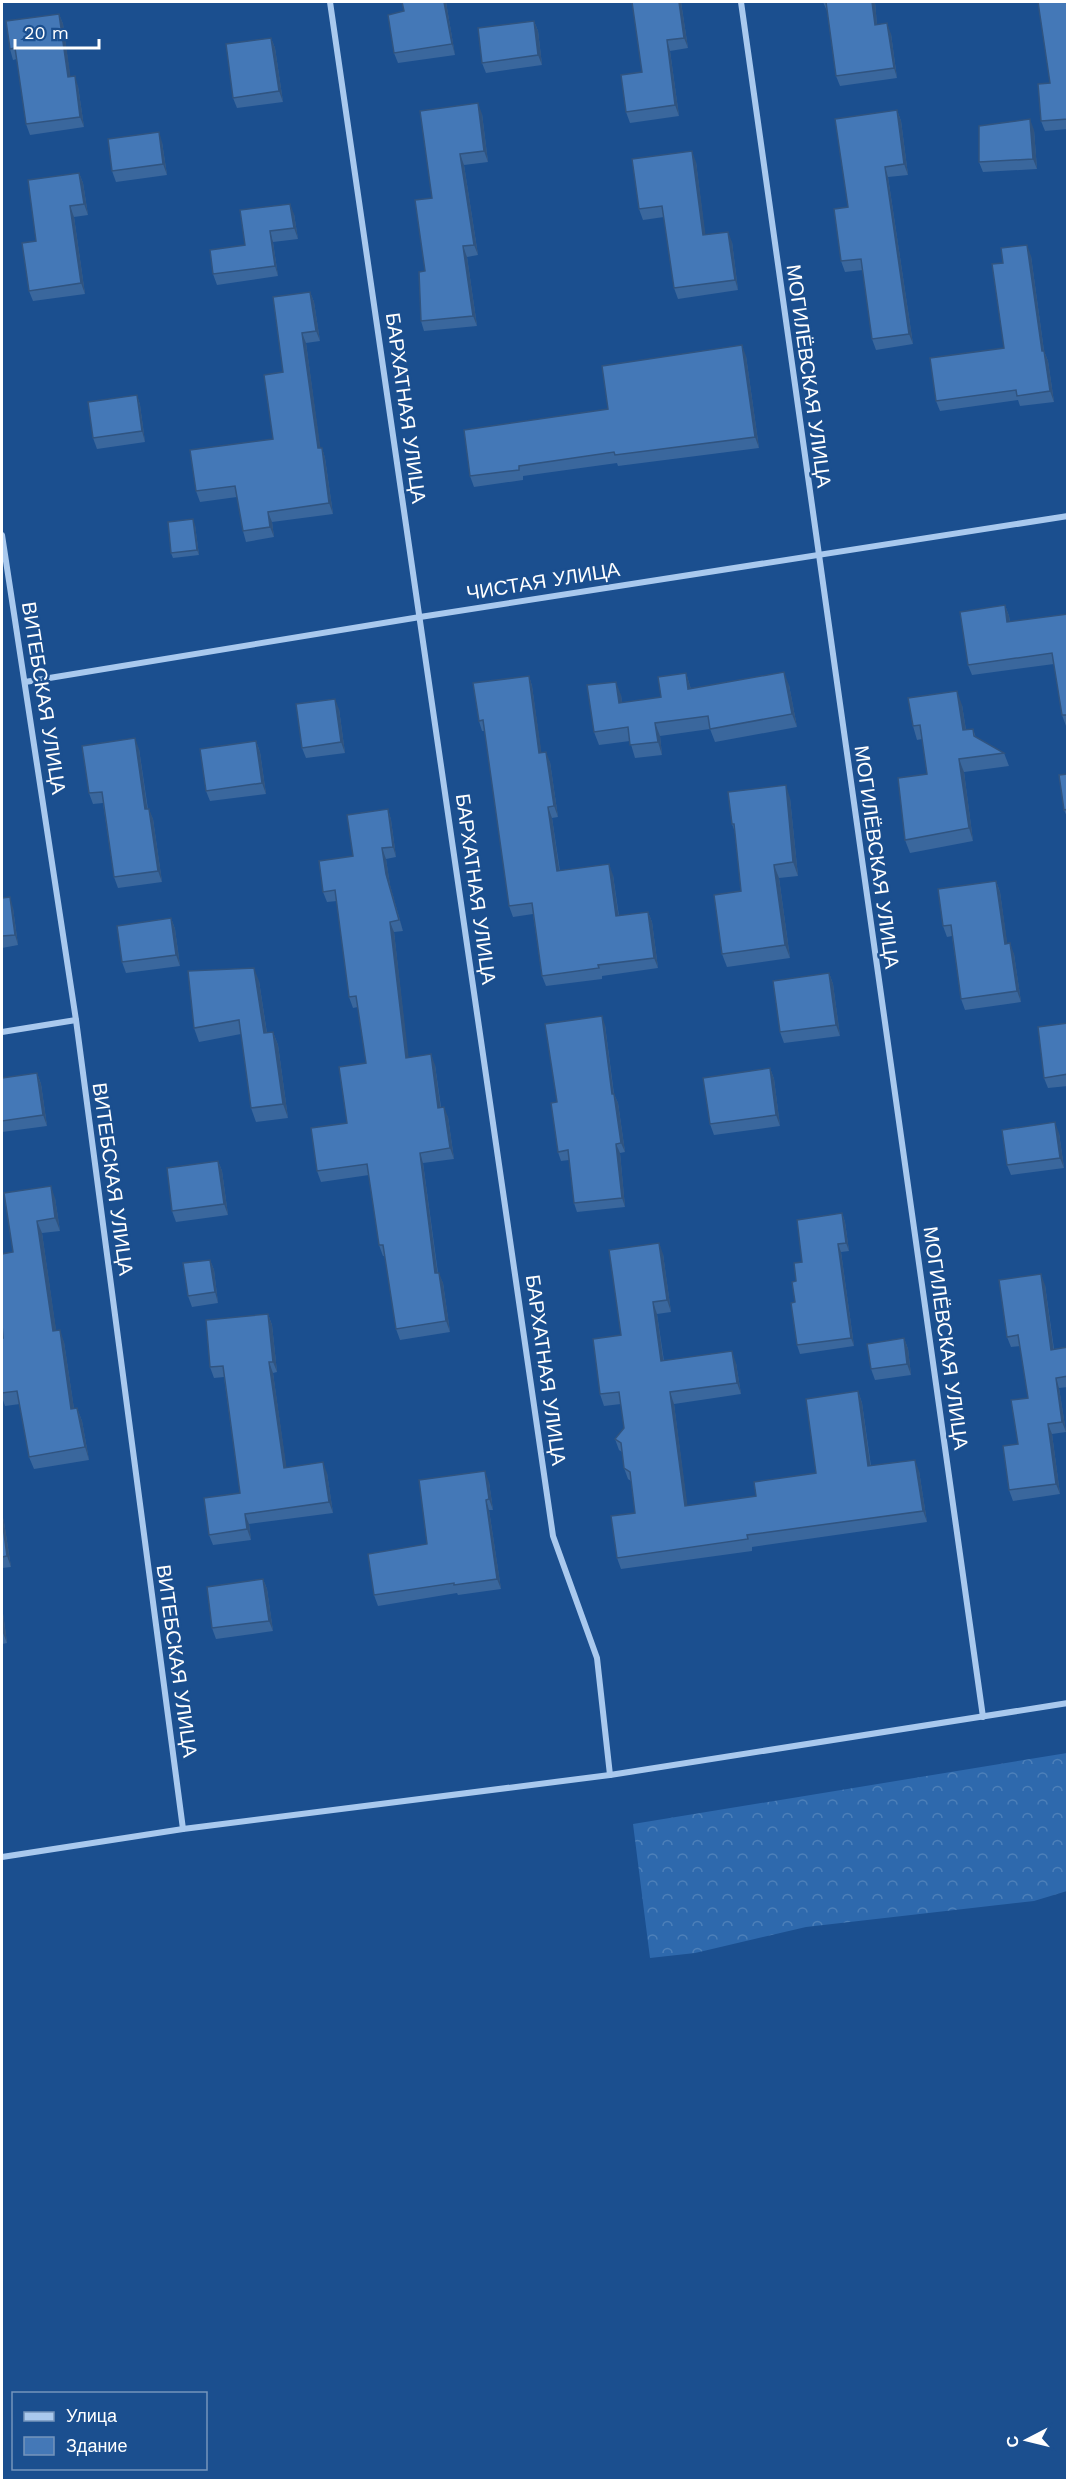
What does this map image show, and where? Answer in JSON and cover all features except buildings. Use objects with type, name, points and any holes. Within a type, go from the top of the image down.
[{"type":"street","name":"БАРХАТНАЯ УЛИЦА","points":[[330,2],[553,1536],[597,1658],[610,1775]]},
{"type":"street","name":"МОГИЛЁВСКАЯ УЛИЦА","points":[[741,2],[983,1717]]},
{"type":"street","name":"ЧИСТАЯ УЛИЦА","points":[[25,682],[420,617],[1068,516]]},
{"type":"street","name":"ВИТЕБСКАЯ УЛИЦА","points":[[2,535],[76,1020],[183,1828]]},
{"type":"street","points":[[2,1032],[76,1020]]},
{"type":"street","points":[[2,1857],[183,1828],[610,1775],[1068,1703]]},
{"type":"green space","points":[[1067,1753],[1067,1891],[1034,1901],[806,1927],[695,1953],[650,1958],[633,1824]]}]
